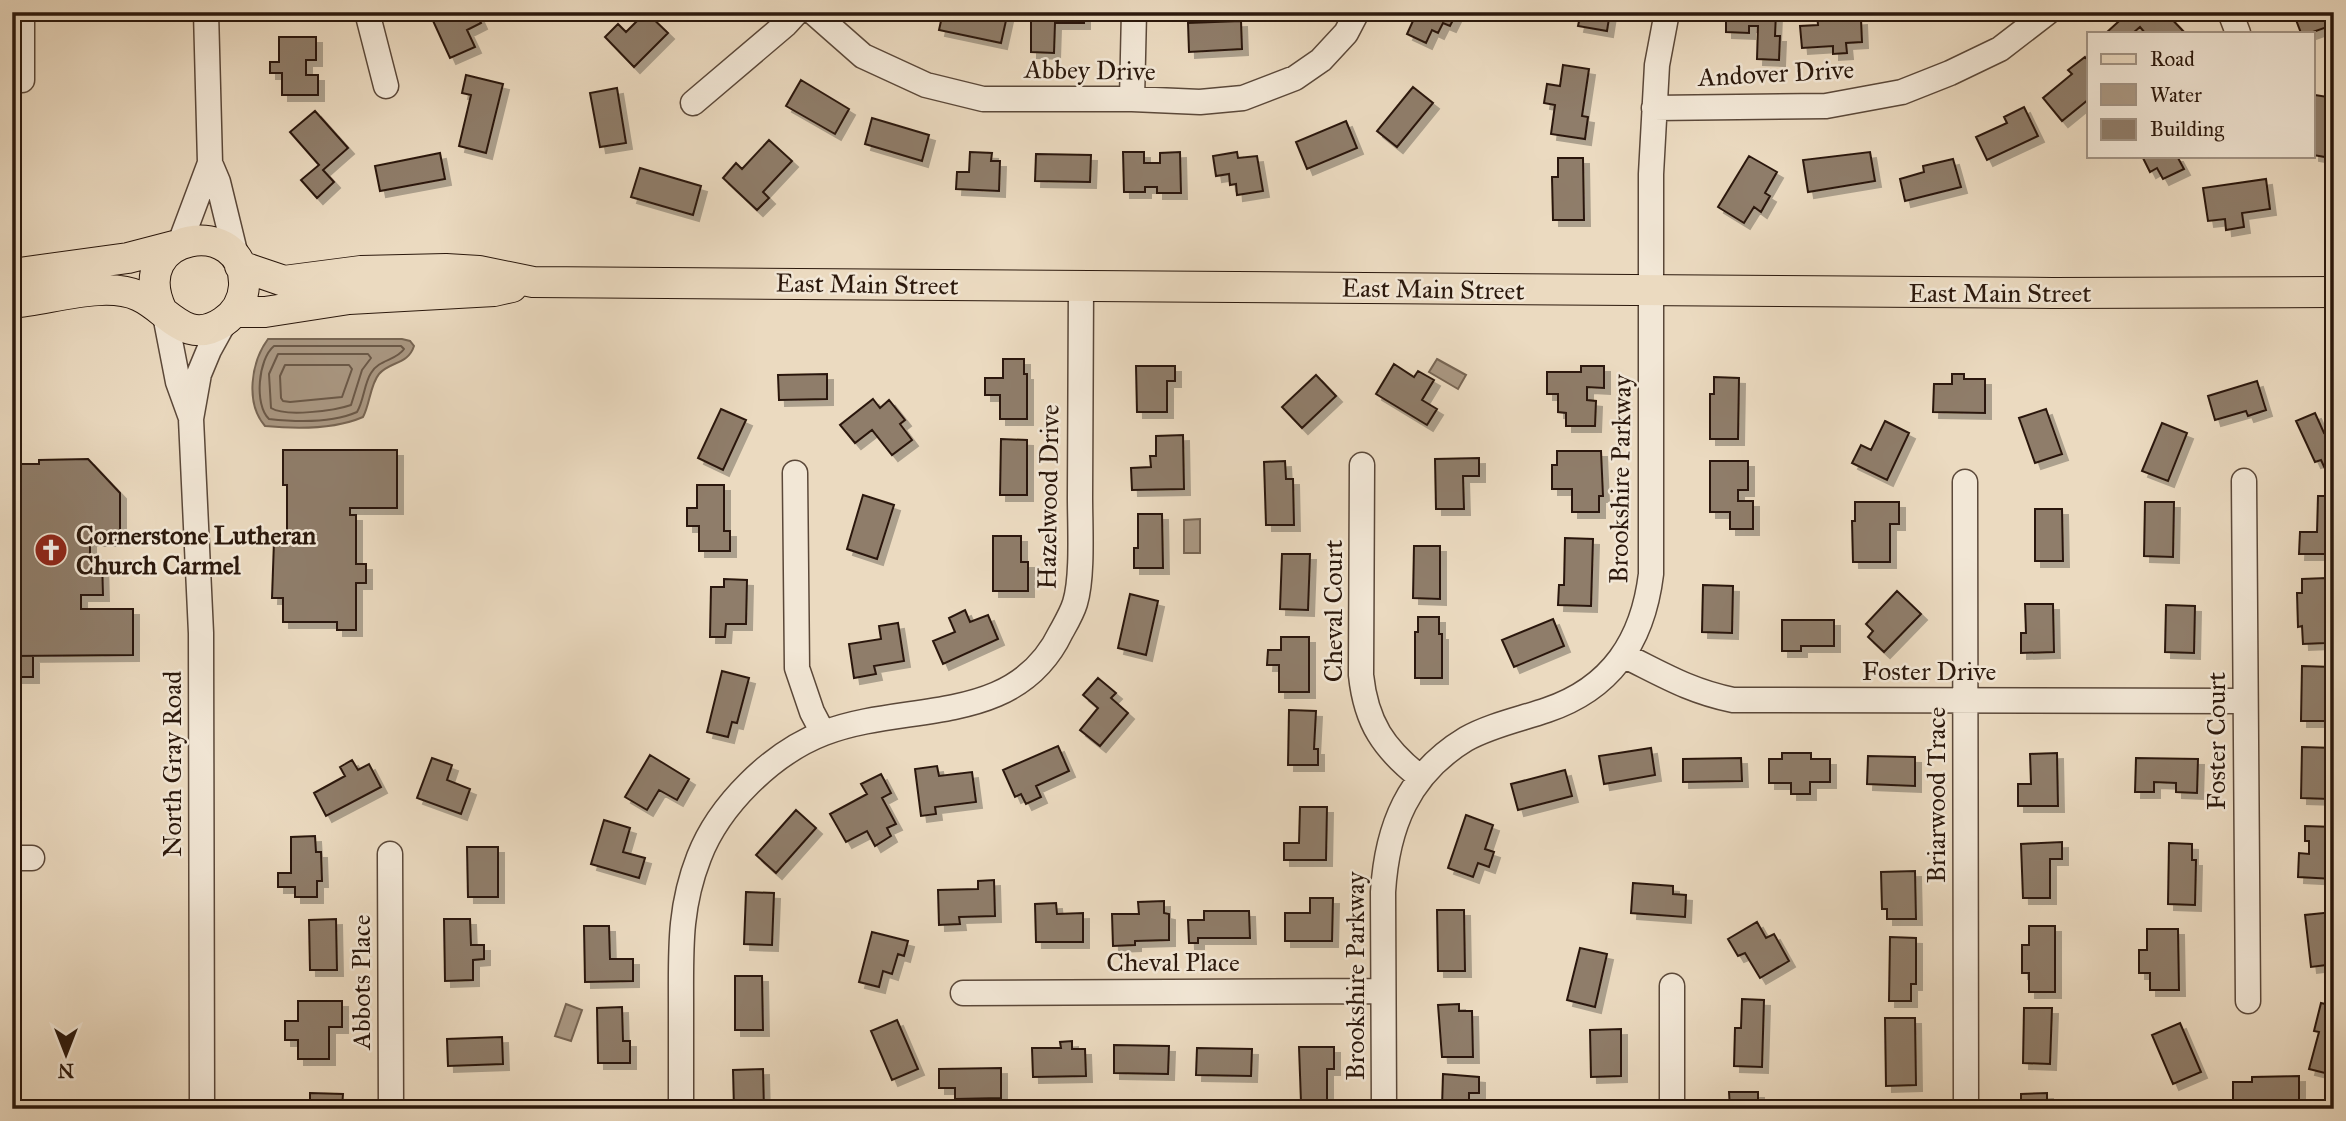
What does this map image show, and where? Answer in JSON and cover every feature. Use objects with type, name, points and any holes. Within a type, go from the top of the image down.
[{"type":"main road","points":[[12,274],[128,258],[201,239],[221,245],[238,263],[244,289],[230,317],[205,330],[183,327],[140,296],[114,288],[12,303]]},
{"type":"main road","points":[[164,313],[155,298],[153,283],[163,256],[177,245]]},
{"type":"main road","name":"East Main Street","points":[[238,263],[284,281],[361,271],[446,269],[479,271],[533,282],[1651,291],[2334,292]]},
{"type":"main road","name":"East Main Street","points":[[230,317],[377,296],[494,291],[533,282]]},
{"type":"street","points":[[22,12],[22,80]]},
{"type":"street","points":[[206,12],[210,163],[218,181],[238,263]]},
{"type":"street","points":[[367,12],[386,86]]},
{"type":"street","points":[[693,103],[797,12]]},
{"type":"street","name":"Abbey Drive","points":[[813,12],[863,56],[926,85],[983,99],[1215,102],[1257,95],[1310,69],[1346,33],[1357,12]]},
{"type":"street","points":[[1132,99],[1134,12]]},
{"type":"street","name":"Brookshire Parkway","points":[[1384,1109],[1385,862],[1392,831],[1408,796],[1421,778],[1448,751],[1468,738],[1551,709],[1582,695],[1605,677],[1630,646],[1648,600],[1651,574],[1654,108],[1657,65],[1667,12]]},
{"type":"street","name":"Andover Drive","points":[[1654,108],[1826,106],[1902,92],[1951,73],[2000,48],[2048,12]]},
{"type":"street","points":[[2230,12],[2238,32]]},
{"type":"street","points":[[177,245],[210,163]]},
{"type":"street","name":"Hazelwood Drive","points":[[681,1109],[681,926],[699,856],[723,813],[755,776],[822,733],[857,724],[956,707],[998,695],[1020,682],[1055,646],[1076,603],[1080,555],[1081,286]]},
{"type":"street","name":"North Gray Road","points":[[164,313],[178,382],[191,419]]},
{"type":"street","name":"North Gray Road","points":[[202,1109],[200,573],[191,419],[199,374],[209,349],[230,317]]},
{"type":"street","name":"Cheval Court","points":[[1362,465],[1363,697],[1379,737],[1395,756],[1421,778]]},
{"type":"street","points":[[795,473],[795,649],[797,668],[822,733]]},
{"type":"street","name":"Foster Court","points":[[2244,481],[2248,1001]]},
{"type":"street","name":"Briarwood Trace","points":[[1965,482],[1966,1109]]},
{"type":"street","name":"Foster Drive","points":[[1623,655],[1685,687],[1733,700],[2245,701]]},
{"type":"street","name":"Abbots Place","points":[[390,854],[391,1109]]},
{"type":"street","points":[[1672,986],[1672,1109]]},
{"type":"street","name":"Cheval Place","points":[[963,993],[1383,991]]},
{"type":"water","points":[[268,339],[402,339],[410,341],[414,346],[408,357],[379,374],[363,417],[327,426],[289,428],[265,426],[255,406],[254,371]]},
{"type":"water","points":[[1437,359],[1466,375],[1458,389],[1429,372]]},
{"type":"water","points":[[1200,519],[1200,553],[1184,553],[1184,520]]},
{"type":"water","points":[[566,1004],[582,1010],[571,1041],[555,1036]]},
{"type":"building","points":[[429,12],[476,12],[481,23],[467,30],[475,47],[450,58]]},
{"type":"building","points":[[646,12],[668,33],[634,67],[605,37],[618,24],[626,32]]},
{"type":"building","points":[[943,12],[989,12],[1007,16],[1001,43],[939,30]]},
{"type":"building","points":[[1031,12],[1084,12],[1084,23],[1055,23],[1054,53],[1031,52]]},
{"type":"building","points":[[1417,12],[1457,12],[1450,26],[1443,23],[1438,33],[1432,30],[1426,43],[1407,34]]},
{"type":"building","points":[[1581,12],[1610,12],[1607,31],[1578,26]]},
{"type":"building","points":[[1726,12],[1776,12],[1775,36],[1780,36],[1779,60],[1757,59],[1758,26],[1749,26],[1749,33],[1726,32]]},
{"type":"building","points":[[1832,12],[1833,21],[1861,19],[1862,42],[1846,43],[1847,53],[1833,54],[1833,46],[1802,48],[1800,26],[1818,25],[1817,13]]},
{"type":"building","points":[[2129,12],[2165,12],[2184,32],[2144,32],[2140,27],[2134,32],[2107,32]]},
{"type":"building","points":[[2293,12],[2328,12],[2333,25],[2313,32],[2301,32]]},
{"type":"building","points":[[1241,21],[1242,49],[1189,52],[1188,23]]},
{"type":"building","points":[[279,37],[316,37],[316,60],[306,60],[306,75],[318,75],[318,95],[282,95],[282,73],[270,73],[270,62],[279,62]]},
{"type":"building","points":[[2085,57],[2087,60],[2087,101],[2062,121],[2043,98],[2072,74],[2068,70]]},
{"type":"building","points":[[1563,65],[1589,69],[1582,116],[1588,117],[1585,139],[1551,134],[1555,105],[1544,103],[1547,84],[1560,86]]},
{"type":"building","points":[[466,75],[503,84],[486,153],[459,146],[471,95],[462,93]]},
{"type":"building","points":[[801,80],[849,109],[835,134],[786,106]]},
{"type":"building","points":[[1413,87],[1433,103],[1397,147],[1377,131]]},
{"type":"building","points":[[617,88],[626,143],[600,147],[590,93]]},
{"type":"building","points":[[2315,95],[2334,98],[2325,157],[2314,155]]},
{"type":"building","points":[[2024,107],[2038,136],[1987,160],[1976,137],[2007,123],[2004,117]]},
{"type":"building","points":[[315,111],[348,148],[323,170],[334,182],[317,198],[301,180],[319,165],[290,132]]},
{"type":"building","points":[[872,118],[929,135],[922,161],[865,144]]},
{"type":"building","points":[[1346,121],[1357,148],[1307,169],[1296,142]]},
{"type":"building","points":[[769,140],[792,161],[763,192],[769,198],[757,210],[723,178],[736,163],[742,169]]},
{"type":"building","points":[[970,152],[992,153],[991,161],[1000,161],[999,191],[956,189],[957,172],[969,172]]},
{"type":"building","points":[[1123,152],[1144,152],[1144,163],[1160,163],[1160,153],[1180,152],[1181,193],[1157,193],[1157,187],[1145,187],[1145,192],[1124,192]]},
{"type":"building","points":[[1237,152],[1238,158],[1257,156],[1263,191],[1237,195],[1236,184],[1230,185],[1229,174],[1216,176],[1213,156]]},
{"type":"building","points":[[1870,152],[1875,181],[1808,192],[1803,160]]},
{"type":"building","points":[[440,153],[445,179],[380,191],[375,166]]},
{"type":"building","points":[[1036,154],[1091,155],[1090,182],[1035,181]]},
{"type":"building","points":[[1749,156],[1777,172],[1765,193],[1770,196],[1761,212],[1754,207],[1744,223],[1718,207]]},
{"type":"building","points":[[1558,158],[1583,158],[1584,220],[1553,220],[1552,177],[1558,177]]},
{"type":"building","points":[[2143,158],[2178,158],[2184,169],[2163,179],[2157,168],[2150,172]]},
{"type":"building","points":[[1953,159],[1961,187],[1905,201],[1900,179],[1924,172],[1923,166]]},
{"type":"building","points":[[640,168],[701,186],[693,215],[631,197]]},
{"type":"building","points":[[2266,179],[2270,209],[2242,213],[2244,227],[2226,230],[2225,219],[2208,221],[2203,188]]},
{"type":"building","points":[[1003,359],[1024,359],[1024,374],[1027,374],[1027,419],[1000,419],[1000,395],[985,395],[985,378],[1003,378]]},
{"type":"building","points":[[1394,364],[1414,377],[1418,371],[1434,380],[1422,400],[1437,409],[1427,425],[1376,394]]},
{"type":"building","points":[[1136,366],[1175,366],[1175,381],[1167,381],[1167,412],[1137,412]]},
{"type":"building","points":[[1581,366],[1604,366],[1604,388],[1587,387],[1587,400],[1596,401],[1595,426],[1566,426],[1566,413],[1558,412],[1558,394],[1547,394],[1547,372],[1581,372]]},
{"type":"building","points":[[827,374],[827,399],[779,400],[778,375]]},
{"type":"building","points":[[1952,374],[1964,374],[1964,379],[1985,379],[1985,413],[1933,412],[1934,384],[1952,384]]},
{"type":"building","points":[[1316,375],[1336,396],[1302,428],[1282,407]]},
{"type":"building","points":[[1714,377],[1739,378],[1738,439],[1710,439],[1710,394],[1714,394]]},
{"type":"building","points":[[2257,381],[2266,410],[2248,416],[2246,411],[2215,420],[2208,396]]},
{"type":"building","points":[[873,399],[880,408],[889,400],[905,420],[900,424],[912,440],[892,455],[872,430],[855,443],[840,425]]},
{"type":"building","points":[[721,409],[746,420],[723,470],[698,458]]},
{"type":"building","points":[[2046,409],[2062,454],[2035,463],[2019,418]]},
{"type":"building","points":[[2315,413],[2324,433],[2334,429],[2334,467],[2326,471],[2321,460],[2315,462],[2296,421]]},
{"type":"building","points":[[1885,421],[1909,433],[1887,480],[1852,463],[1861,445],[1871,450]]},
{"type":"building","points":[[2162,423],[2187,433],[2168,481],[2142,471]]},
{"type":"building","points":[[1183,435],[1184,489],[1132,490],[1131,468],[1151,467],[1150,456],[1156,456],[1156,436]]},
{"type":"building","points":[[1001,439],[1027,440],[1027,495],[1000,495]]},
{"type":"building","points":[[283,450],[397,450],[397,508],[350,508],[350,515],[356,515],[356,564],[366,564],[366,583],[356,583],[356,630],[337,630],[337,622],[283,622],[283,598],[272,598],[274,541],[287,541],[287,485],[283,485]]},
{"type":"building","points":[[1557,451],[1601,451],[1603,496],[1599,496],[1599,512],[1572,512],[1572,489],[1552,489],[1552,465],[1557,465]]},
{"type":"building","points":[[1479,458],[1479,476],[1463,476],[1464,509],[1436,509],[1435,459]]},
{"type":"building","name":"Cornerstone Lutheran Church Carmel","points":[[88,459],[120,493],[120,540],[90,540],[90,560],[102,560],[103,595],[81,595],[81,609],[133,609],[133,655],[12,656],[12,521],[21,508],[20,464],[39,464],[39,460]]},
{"type":"building","points":[[1285,461],[1286,479],[1293,479],[1294,525],[1266,525],[1264,462]]},
{"type":"building","points":[[1710,461],[1748,461],[1748,490],[1738,490],[1738,501],[1753,501],[1753,529],[1730,529],[1730,512],[1710,512]]},
{"type":"building","points":[[697,485],[724,485],[724,531],[730,531],[730,551],[699,551],[699,526],[687,526],[687,508],[697,508]]},
{"type":"building","points":[[21,492],[21,508],[12,521],[12,493]]},
{"type":"building","points":[[863,495],[894,505],[877,559],[847,549]]},
{"type":"building","points":[[2318,496],[2334,496],[2334,554],[2299,554],[2300,532],[2317,532]]},
{"type":"building","points":[[1855,502],[1899,502],[1899,524],[1890,524],[1890,562],[1853,562],[1852,521],[1855,521]]},
{"type":"building","points":[[2145,502],[2174,502],[2173,557],[2144,556]]},
{"type":"building","points":[[2035,509],[2062,509],[2063,561],[2035,561]]},
{"type":"building","points":[[1138,514],[1162,514],[1163,568],[1134,568],[1134,548],[1138,548]]},
{"type":"building","points":[[993,536],[1021,536],[1021,562],[1028,562],[1028,591],[993,591]]},
{"type":"building","points":[[1565,538],[1593,539],[1591,606],[1558,605],[1559,585],[1564,585]]},
{"type":"building","points":[[1414,546],[1440,546],[1440,599],[1413,598]]},
{"type":"building","points":[[1282,554],[1310,554],[1308,610],[1280,609]]},
{"type":"building","points":[[2326,578],[2328,626],[2325,626],[2325,643],[2303,644],[2302,626],[2298,627],[2297,593],[2302,593],[2302,579]]},
{"type":"building","points":[[724,579],[747,580],[746,624],[726,624],[725,637],[710,637],[711,587],[724,587]]},
{"type":"building","points":[[1703,585],[1733,586],[1732,633],[1702,632]]},
{"type":"building","points":[[1897,591],[1921,614],[1884,652],[1868,637],[1873,631],[1866,624]]},
{"type":"building","points":[[1130,594],[1158,601],[1146,655],[1118,648]]},
{"type":"building","points":[[2025,604],[2053,604],[2054,652],[2021,653],[2021,633],[2026,633]]},
{"type":"building","points":[[2166,605],[2195,606],[2194,653],[2165,652]]},
{"type":"building","points":[[965,610],[970,622],[988,615],[998,639],[943,664],[933,641],[955,632],[949,618]]},
{"type":"building","points":[[1418,617],[1439,617],[1439,634],[1442,634],[1442,678],[1415,678],[1415,632],[1418,632]]},
{"type":"building","points":[[1553,619],[1564,646],[1514,667],[1502,640]]},
{"type":"building","points":[[1782,620],[1834,620],[1834,646],[1801,646],[1801,651],[1782,651]]},
{"type":"building","points":[[898,623],[904,661],[874,666],[876,674],[854,678],[849,644],[881,639],[879,626]]},
{"type":"building","points":[[1281,637],[1309,637],[1309,692],[1279,692],[1279,665],[1267,665],[1268,650],[1281,650]]},
{"type":"building","points":[[17,656],[33,656],[33,677],[17,677]]},
{"type":"building","points":[[2302,666],[2332,667],[2330,721],[2301,721]]},
{"type":"building","points":[[722,671],[749,678],[737,723],[732,722],[728,737],[707,732]]},
{"type":"building","points":[[1098,678],[1116,693],[1111,698],[1128,713],[1100,746],[1080,730],[1098,708],[1083,695]]},
{"type":"building","points":[[1289,710],[1316,711],[1314,749],[1318,749],[1318,765],[1288,765]]},
{"type":"building","points":[[1058,746],[1069,771],[1036,786],[1041,797],[1026,804],[1021,794],[1015,797],[1003,770]]},
{"type":"building","points":[[2302,747],[2334,748],[2334,765],[2330,765],[2329,799],[2301,798]]},
{"type":"building","points":[[1651,748],[1655,775],[1604,784],[1599,756]]},
{"type":"building","points":[[1782,753],[1811,753],[1811,759],[1830,759],[1830,782],[1810,782],[1810,794],[1791,794],[1791,783],[1769,783],[1769,759],[1782,759]]},
{"type":"building","points":[[2057,753],[2058,806],[2018,806],[2018,784],[2031,784],[2030,754]]},
{"type":"building","points":[[650,755],[689,779],[677,800],[659,790],[647,810],[625,797]]},
{"type":"building","points":[[1868,756],[1915,757],[1915,786],[1867,784]]},
{"type":"building","points":[[432,758],[452,765],[447,780],[470,789],[461,814],[417,798]]},
{"type":"building","points":[[1741,758],[1742,781],[1683,782],[1683,759]]},
{"type":"building","points":[[2136,758],[2198,759],[2197,793],[2176,792],[2176,783],[2154,782],[2154,792],[2135,792]]},
{"type":"building","points":[[352,760],[358,770],[369,764],[381,787],[326,816],[314,793],[345,776],[340,767]]},
{"type":"building","points":[[937,766],[939,776],[972,772],[976,802],[935,807],[936,814],[921,816],[915,769]]},
{"type":"building","points":[[1565,770],[1572,796],[1518,810],[1511,784]]},
{"type":"building","points":[[881,774],[891,793],[882,798],[896,824],[887,828],[891,836],[875,846],[867,831],[846,842],[830,814],[867,794],[861,784]]},
{"type":"building","points":[[1300,807],[1327,807],[1326,860],[1284,860],[1284,843],[1299,843]]},
{"type":"building","points":[[796,810],[816,828],[776,873],[756,855]]},
{"type":"building","points":[[1466,815],[1493,825],[1485,849],[1494,852],[1489,867],[1478,863],[1473,877],[1448,868]]},
{"type":"building","points":[[604,820],[630,828],[623,852],[645,858],[639,878],[591,864]]},
{"type":"building","points":[[2305,826],[2334,827],[2334,879],[2298,877],[2299,853],[2309,854],[2309,841],[2305,841]]},
{"type":"building","points":[[315,836],[316,852],[321,852],[322,881],[317,881],[317,897],[295,897],[295,887],[278,887],[278,873],[291,873],[291,837]]},
{"type":"building","points":[[2062,842],[2062,859],[2050,859],[2050,898],[2023,898],[2021,844]]},
{"type":"building","points":[[2169,843],[2192,844],[2192,860],[2196,860],[2195,905],[2168,904]]},
{"type":"building","points":[[467,847],[498,847],[498,897],[468,897]]},
{"type":"building","points":[[1915,871],[1916,919],[1887,919],[1887,909],[1882,909],[1881,872]]},
{"type":"building","points":[[994,880],[995,916],[959,917],[960,924],[939,925],[938,890],[978,889],[978,881]]},
{"type":"building","points":[[1633,883],[1673,886],[1673,894],[1686,895],[1685,917],[1631,913]]},
{"type":"building","points":[[746,892],[774,893],[772,945],[744,944]]},
{"type":"building","points":[[1310,898],[1333,898],[1332,941],[1285,941],[1285,913],[1310,913]]},
{"type":"building","points":[[1164,901],[1164,913],[1169,914],[1169,940],[1135,941],[1135,945],[1113,946],[1112,914],[1139,914],[1138,902]]},
{"type":"building","points":[[1056,903],[1057,914],[1083,913],[1083,942],[1036,942],[1035,904]]},
{"type":"building","points":[[1437,910],[1464,910],[1465,971],[1438,971]]},
{"type":"building","points":[[1204,911],[1249,911],[1250,938],[1198,938],[1198,943],[1189,943],[1188,920],[1204,920]]},
{"type":"building","points":[[2333,912],[2334,964],[2311,967],[2305,915]]},
{"type":"building","points":[[336,919],[337,970],[310,970],[309,920]]},
{"type":"building","points":[[444,919],[470,919],[471,945],[484,945],[484,959],[473,960],[473,980],[445,981]]},
{"type":"building","points":[[1757,922],[1766,938],[1774,934],[1789,961],[1760,978],[1745,953],[1738,956],[1728,939]]},
{"type":"building","points":[[584,926],[609,926],[610,959],[633,959],[633,981],[585,982]]},
{"type":"building","points":[[2029,926],[2055,926],[2055,992],[2029,992],[2029,973],[2022,973],[2022,945],[2029,945]]},
{"type":"building","points":[[2147,929],[2178,929],[2179,990],[2150,990],[2150,973],[2139,973],[2139,950],[2147,950]]},
{"type":"building","points":[[872,932],[908,941],[904,956],[898,954],[892,974],[883,971],[879,987],[859,982]]},
{"type":"building","points":[[1890,937],[1916,938],[1916,984],[1911,984],[1911,1001],[1889,1001]]},
{"type":"building","points":[[1580,948],[1607,954],[1595,1007],[1567,1000]]},
{"type":"building","points":[[735,976],[762,976],[763,1030],[735,1030]]},
{"type":"building","points":[[1742,999],[1764,1000],[1762,1067],[1734,1066],[1735,1028],[1741,1028]]},
{"type":"building","points":[[298,1001],[342,1001],[342,1027],[329,1027],[329,1059],[298,1059],[298,1040],[285,1040],[285,1021],[298,1021]]},
{"type":"building","points":[[2321,1003],[2334,1006],[2333,1075],[2309,1069],[2319,1032],[2314,1031]]},
{"type":"building","points":[[1459,1004],[1459,1011],[1472,1011],[1473,1057],[1442,1057],[1438,1005]]},
{"type":"building","points":[[622,1007],[623,1041],[630,1041],[630,1063],[598,1063],[597,1008]]},
{"type":"building","points":[[2024,1008],[2052,1008],[2050,1064],[2023,1063]]},
{"type":"building","points":[[1885,1018],[1915,1018],[1916,1085],[1886,1086]]},
{"type":"building","points":[[897,1020],[918,1069],[892,1080],[871,1031]]},
{"type":"building","points":[[2180,1023],[2201,1072],[2173,1084],[2152,1035]]},
{"type":"building","points":[[1621,1029],[1621,1076],[1591,1077],[1590,1030]]},
{"type":"building","points":[[502,1037],[503,1064],[448,1066],[447,1039]]},
{"type":"building","points":[[1072,1041],[1072,1049],[1085,1049],[1086,1076],[1033,1077],[1032,1048],[1061,1048],[1060,1042]]},
{"type":"building","points":[[1114,1045],[1169,1046],[1168,1074],[1114,1073]]},
{"type":"building","points":[[1299,1047],[1334,1047],[1334,1069],[1327,1069],[1327,1101],[1301,1102]]},
{"type":"building","points":[[1197,1048],[1252,1049],[1251,1076],[1196,1075]]},
{"type":"building","points":[[1001,1068],[1001,1098],[955,1099],[955,1088],[939,1088],[939,1069]]},
{"type":"building","points":[[763,1069],[764,1109],[734,1109],[733,1070]]},
{"type":"building","points":[[1443,1074],[1479,1077],[1479,1093],[1469,1093],[1469,1109],[1437,1109],[1442,1107]]},
{"type":"building","points":[[2299,1076],[2299,1107],[2256,1109],[2256,1104],[2233,1105],[2233,1082],[2252,1082],[2252,1077]]},
{"type":"building","points":[[1729,1092],[1758,1092],[1758,1109],[1730,1109]]},
{"type":"building","points":[[310,1093],[343,1094],[342,1109],[310,1109]]},
{"type":"building","points":[[2047,1093],[2047,1109],[2021,1109],[2021,1094]]},
{"type":"building","points":[[1915,1102],[1916,1109],[1872,1109],[1872,1103]]},
{"type":"place","name":"Cornerstone Lutheran Church Carmel","points":[[51,550]]}]
